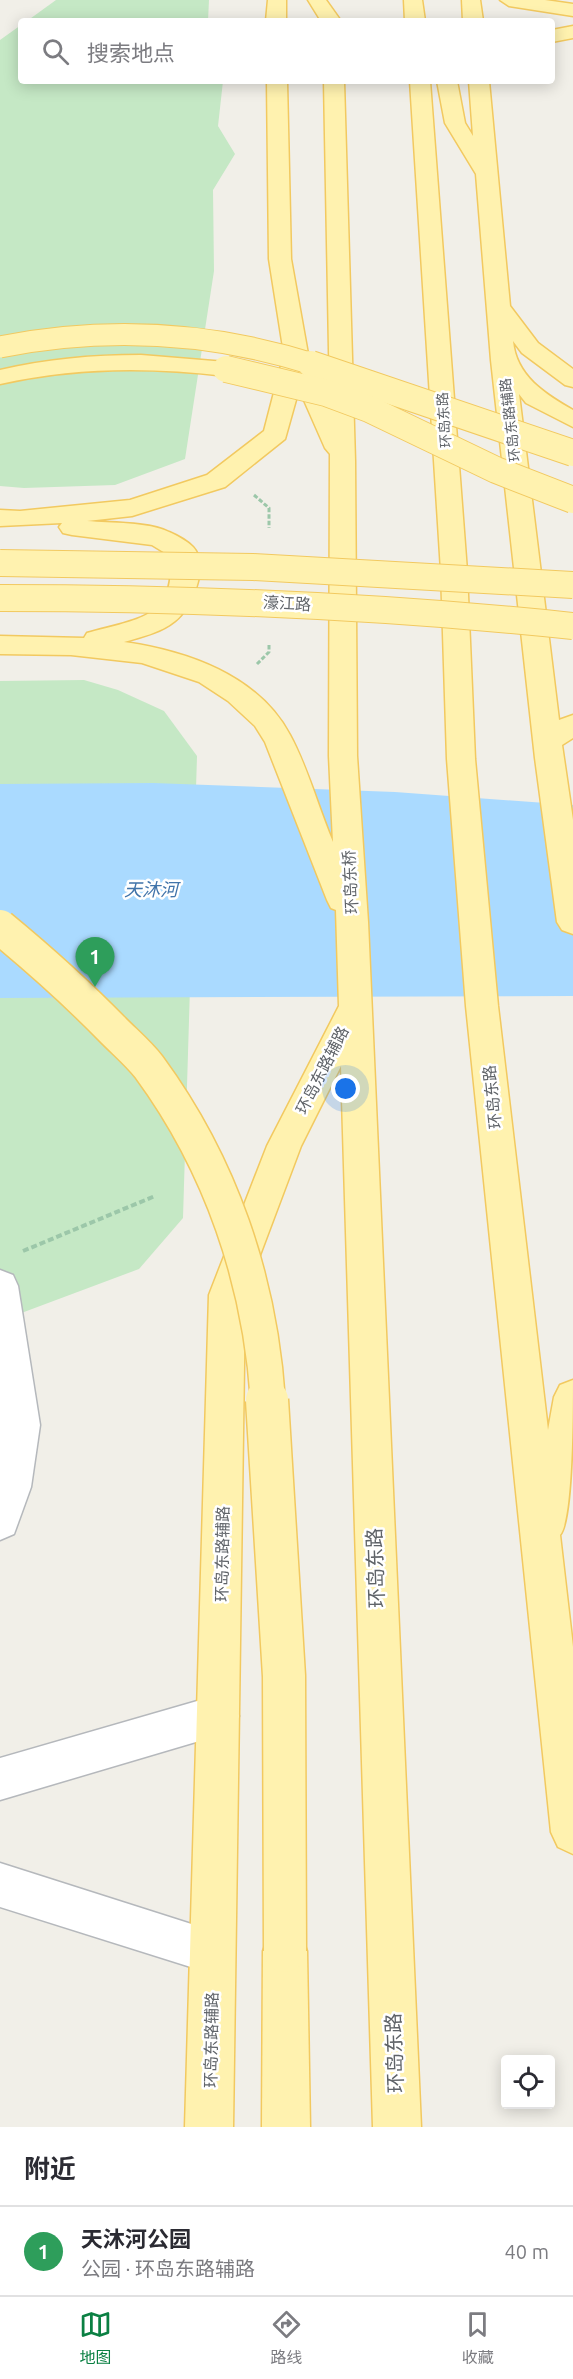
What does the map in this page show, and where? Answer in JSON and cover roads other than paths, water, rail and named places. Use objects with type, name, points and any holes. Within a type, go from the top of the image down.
[{"type":"main road","points":[[276,18],[277,0]]},
{"type":"main road","points":[[317,0],[330,18]]},
{"type":"main road","points":[[332,0],[332,18]]},
{"type":"main road","points":[[413,0],[415,18]]},
{"type":"main road","points":[[471,0],[473,18]]},
{"type":"main road","points":[[509,0],[573,10]]},
{"type":"main road","points":[[555,36],[573,33]]},
{"type":"main road","points":[[277,84],[280,259],[296,354],[342,461]]},
{"type":"main road","points":[[334,84],[342,461]]},
{"type":"main road","name":"环岛东路","points":[[420,84],[454,571],[461,759],[482,1006],[573,1832]]},
{"type":"main road","points":[[448,84],[455,123],[487,174]]},
{"type":"main road","name":"环岛东路辅路","points":[[480,84],[503,360],[548,749]]},
{"type":"main road","points":[[499,307],[530,348],[573,380]]},
{"type":"main road","points":[[0,347],[30,340],[89,335],[170,336],[264,350],[447,408],[573,453]]},
{"type":"main road","points":[[10,519],[132,508],[216,481],[276,434],[296,354]]},
{"type":"main road","points":[[503,360],[535,398],[573,420]]},
{"type":"main road","points":[[0,376],[91,362],[182,363],[371,385],[422,416],[496,449],[573,478]]},
{"type":"main road","points":[[226,369],[326,393],[369,409],[496,470],[573,500]]},
{"type":"main road","name":"环岛东桥","points":[[342,461],[343,756],[352,922],[353,1009]]},
{"type":"main road","points":[[10,519],[159,537],[183,552],[187,571],[183,596],[165,617],[128,633],[69,645]]},
{"type":"main road","name":"濠江路","points":[[0,562],[253,567],[573,585]]},
{"type":"main road","name":"濠江路","points":[[0,597],[274,602],[501,617],[573,626]]},
{"type":"main road","points":[[0,645],[69,645],[132,650],[193,668],[232,691],[265,720],[288,760],[295,785],[352,922]]},
{"type":"main road","points":[[573,725],[548,749],[573,922]]},
{"type":"main road","points":[[0,927],[64,980],[148,1066],[197,1142],[228,1208],[251,1280],[266,1375],[284,1676],[286,2127]]},
{"type":"main road","name":"环岛东路","points":[[353,1009],[397,2127]]},
{"type":"main road","name":"环岛东路辅路","points":[[209,2127],[227,1295],[284,1146],[353,1009]]},
{"type":"main road","points":[[543,1555],[573,1397]]},
{"type":"lane","points":[[0,1286],[21,1425],[12,1487],[0,1521]]},
{"type":"lane","points":[[0,1779],[218,1716]]},
{"type":"lane","points":[[0,1885],[213,1952]]},
{"type":"water","name":"天沐河","points":[[153,783],[395,792],[573,805],[573,996],[0,998],[0,784]]},
{"type":"place","name":"天沐河公园","points":[[95,987]]}]
